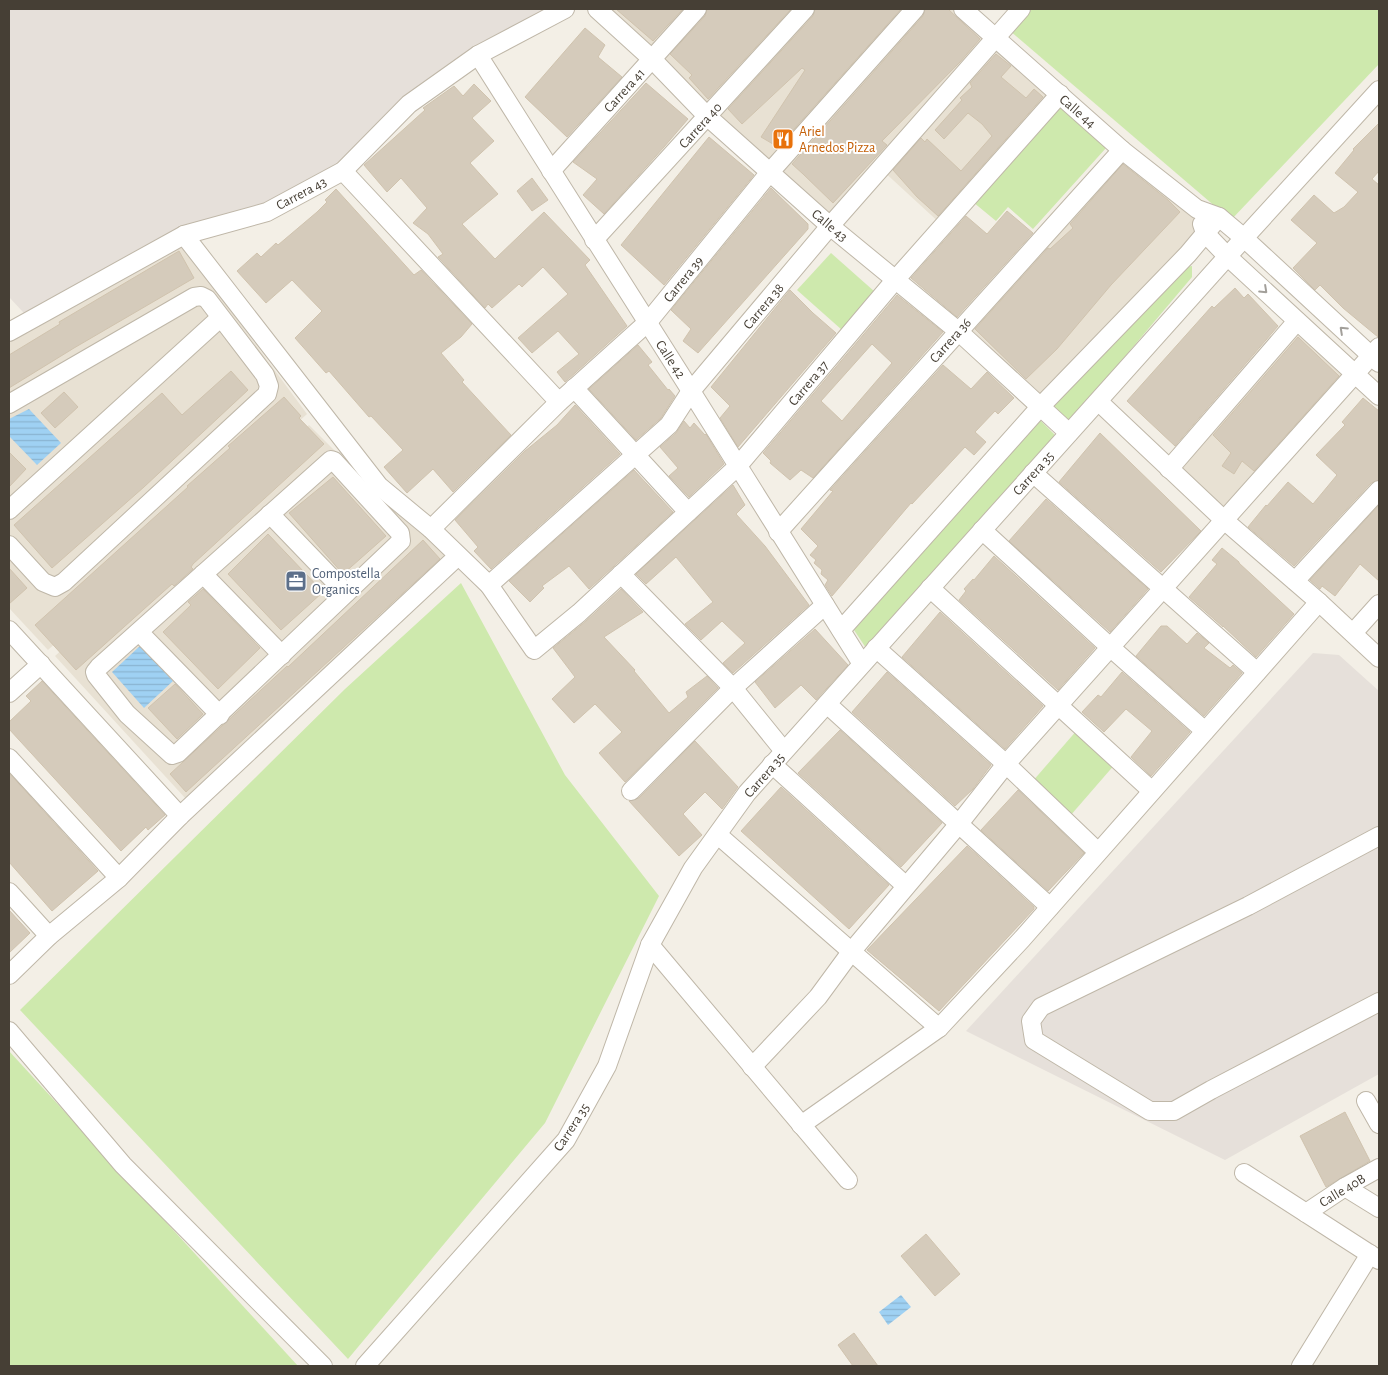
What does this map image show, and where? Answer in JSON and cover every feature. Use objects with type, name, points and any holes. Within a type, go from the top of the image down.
[{"type":"street","name":"Carrera 43","points":[[9,332],[184,236],[267,212],[343,171],[409,104],[478,55],[565,9]]},
{"type":"street","name":"Calle 43","points":[[597,9],[652,59],[708,117],[830,226],[958,331],[1069,433]]},
{"type":"street","name":"Carrera 41","points":[[551,171],[697,9]]},
{"type":"street","name":"Carrera 40","points":[[594,240],[805,9]]},
{"type":"street","name":"Carrera 39","points":[[431,529],[559,402],[648,322],[770,172],[914,9]]},
{"type":"street","name":"Calle 44","points":[[963,9],[1122,150],[1197,209],[1219,217],[1376,355]]},
{"type":"street","name":"Carrera 38","points":[[489,585],[669,425],[691,391],[830,226],[1021,9]]},
{"type":"street","name":"Calle 42","points":[[478,55],[862,664]]},
{"type":"street","name":"Carrera 35","points":[[365,1366],[566,1140],[608,1066],[650,946],[692,868],[747,793],[1379,90]]},
{"type":"street","name":"Carrera 37","points":[[489,585],[534,650],[579,613],[737,467],[896,279],[1060,94]]},
{"type":"street","name":"Carrera 36","points":[[778,532],[1122,150]]},
{"type":"street","points":[[343,171],[559,402]]},
{"type":"street","points":[[1197,209],[1205,234],[1379,396]]},
{"type":"street","points":[[841,630],[1040,407],[1182,260],[1219,217]]},
{"type":"street","points":[[184,236],[379,486],[431,529],[489,585]]},
{"type":"street","points":[[9,404],[194,297],[201,296],[207,299],[265,375],[269,386],[268,394],[55,587],[43,582],[9,545]]},
{"type":"street","points":[[9,510],[220,318]]},
{"type":"street","points":[[1169,468],[1297,321]]},
{"type":"street","points":[[752,1066],[818,997],[851,952],[958,825],[1006,764],[1354,374],[1376,355]]},
{"type":"street","points":[[574,388],[688,512]]},
{"type":"street","points":[[1099,402],[1224,520],[1319,602],[1379,658]]},
{"type":"street","points":[[331,460],[334,461],[400,534],[401,541],[220,715],[178,753],[172,755],[127,714],[96,675],[96,672],[99,667],[270,514],[331,460]]},
{"type":"street","points":[[1033,473],[1257,672]]},
{"type":"street","points":[[1295,581],[1379,490]]},
{"type":"street","points":[[270,514],[346,593]]},
{"type":"street","points":[[982,530],[1205,731]]},
{"type":"street","points":[[9,975],[49,936],[119,878],[180,816],[458,556]]},
{"type":"street","points":[[203,574],[282,655]]},
{"type":"street","points":[[621,574],[733,688],[778,758],[906,886]]},
{"type":"street","points":[[930,588],[1152,791]]},
{"type":"street","points":[[801,1125],[939,1028],[1022,940],[1319,602]]},
{"type":"street","points":[[1352,633],[1379,604]]},
{"type":"street","points":[[631,791],[733,688],[825,605]]},
{"type":"street","points":[[9,630],[180,816]]},
{"type":"street","points":[[139,632],[220,715]]},
{"type":"street","points":[[876,648],[1006,764],[1098,852]]},
{"type":"street","points":[[9,693],[41,664]]},
{"type":"street","points":[[827,704],[1050,907]]},
{"type":"street","points":[[106,734],[127,714]]},
{"type":"street","points":[[9,758],[119,878]]},
{"type":"street","points":[[718,835],[939,1028]]},
{"type":"street","points":[[1379,836],[1248,906],[1041,1007],[1031,1022],[1034,1040],[1150,1111],[1174,1111],[1379,1002]]},
{"type":"street","points":[[9,892],[49,936]]},
{"type":"street","points":[[650,946],[848,1180]]},
{"type":"street","points":[[9,1030],[124,1165],[323,1366]]},
{"type":"street","points":[[1366,1101],[1379,1124]]},
{"type":"street","name":"Calle 40B","points":[[1306,1213],[1345,1187],[1379,1168]]},
{"type":"street","points":[[1244,1173],[1375,1257],[1301,1366]]},
{"type":"street","points":[[1345,1187],[1379,1208]]},
{"type":"shaded area","points":[[9,9],[573,9],[462,73],[318,181],[183,246],[36,326],[9,297]]},
{"type":"shaded area","points":[[597,9],[963,9],[1060,94],[943,226],[881,169],[830,226]]},
{"type":"shaded area","points":[[1122,150],[1207,224],[1040,407],[958,331]]},
{"type":"shaded area","points":[[183,246],[307,414],[48,650],[9,608],[9,341]]},
{"type":"shaded area","points":[[1297,321],[1354,375],[1224,520],[1169,469]]},
{"type":"shaded area","points":[[309,425],[398,514],[448,556],[186,799],[55,656]]},
{"type":"shaded area","points":[[1313,653],[1339,655],[1379,691],[1379,1074],[1225,1160],[966,1031]]},
{"type":"green space","points":[[1027,9],[1379,9],[1379,64],[1231,220],[1009,30]]},
{"type":"green space","points":[[1060,107],[1106,148],[1033,229],[1008,207],[996,221],[973,202]]},
{"type":"green space","points":[[831,253],[875,292],[842,330],[797,290]]},
{"type":"green space","points":[[1192,266],[1192,277],[1068,424],[1047,405],[1180,268]]},
{"type":"green space","points":[[1036,416],[1059,439],[868,651],[850,624]]},
{"type":"green space","points":[[461,583],[565,775],[659,896],[545,1123],[348,1359],[20,1010],[345,689]]},
{"type":"green space","points":[[1078,729],[1116,763],[1070,816],[1032,782]]},
{"type":"green space","points":[[9,1051],[298,1366],[9,1366]]},
{"type":"water","points":[[29,409],[61,443],[37,465],[9,436],[9,419]]},
{"type":"water","points":[[141,645],[173,681],[144,708],[112,672]]},
{"type":"water","points":[[901,1295],[911,1307],[888,1325],[879,1312]]},
{"type":"building","points":[[616,9],[683,9],[653,41]]},
{"type":"building","points":[[707,9],[791,9],[708,99],[689,78],[692,75],[670,54],[705,16]]},
{"type":"building","points":[[815,9],[901,9],[778,147],[761,137],[805,70],[802,68],[742,124],[728,109],[813,16]]},
{"type":"building","points":[[925,9],[948,9],[980,39],[960,62],[882,141],[887,145],[833,203],[792,164],[923,16]]},
{"type":"building","points":[[585,28],[605,45],[598,57],[622,77],[567,137],[525,97]]},
{"type":"building","points":[[996,54],[1011,66],[1001,77],[1026,98],[1034,89],[1043,97],[938,216],[917,197],[893,170],[921,138],[925,142],[927,139],[961,171],[992,136],[982,124],[968,113],[944,139],[935,130],[962,100],[960,98],[972,87],[970,83]]},
{"type":"building","points":[[646,83],[688,119],[604,214],[583,195],[597,179],[573,162]]},
{"type":"building","points":[[474,84],[491,101],[472,118],[494,141],[470,163],[498,194],[462,224],[495,259],[544,212],[590,260],[585,265],[627,326],[565,382],[557,372],[579,354],[558,331],[532,353],[518,338],[568,294],[543,267],[522,287],[519,284],[492,308],[488,304],[485,308],[438,257],[443,254],[428,234],[413,223],[427,208],[401,178],[387,192],[364,165],[425,110],[423,108],[454,86],[463,96]]},
{"type":"building","points":[[1379,123],[1379,171],[1372,179],[1379,185],[1378,337],[1343,308],[1320,285],[1315,290],[1293,268],[1317,243],[1291,220],[1314,195],[1334,213],[1344,207],[1358,192],[1335,173],[1353,149]]},
{"type":"building","points":[[709,137],[754,175],[664,285],[621,245]]},
{"type":"building","points":[[1123,164],[1180,212],[1111,285],[1057,349],[1026,379],[975,329],[1048,248],[1050,249],[1073,228],[1070,224]]},
{"type":"building","points":[[532,178],[548,200],[532,211],[517,191]]},
{"type":"building","points":[[771,188],[808,224],[808,229],[698,353],[683,341],[691,329],[671,310]]},
{"type":"building","points":[[336,189],[414,275],[421,270],[472,324],[461,337],[441,353],[464,380],[462,382],[511,435],[453,492],[433,469],[407,493],[384,467],[403,450],[371,416],[369,417],[329,371],[326,373],[295,338],[322,311],[292,280],[266,303],[237,271],[257,253],[261,257],[276,243],[278,245],[317,212]]},
{"type":"building","points":[[1007,211],[1033,233],[957,317],[911,278],[966,216],[987,234]]},
{"type":"building","points":[[179,251],[194,278],[9,388],[9,355],[60,324],[59,322]]},
{"type":"building","points":[[1235,288],[1244,298],[1248,294],[1278,326],[1175,446],[1127,401],[1212,306],[1214,308]]},
{"type":"building","points":[[790,290],[836,333],[738,447],[720,418],[730,406],[711,387]]},
{"type":"building","points":[[897,295],[943,332],[813,478],[801,470],[790,480],[770,463],[771,461],[763,453]],"holes":[[[872,344],[892,363],[842,421],[821,401]]]},
{"type":"building","points":[[1298,337],[1339,376],[1254,471],[1242,461],[1234,474],[1222,466],[1231,453],[1213,435]]},
{"type":"building","points":[[638,345],[652,362],[648,365],[675,396],[661,418],[636,440],[589,389]]},
{"type":"building","points":[[943,365],[971,389],[987,372],[1014,398],[998,414],[995,411],[975,432],[986,442],[974,455],[965,447],[911,503],[832,596],[825,585],[828,580],[821,574],[822,570],[814,563],[816,560],[810,555],[818,546],[801,529],[833,491],[830,490]]},
{"type":"building","points":[[231,371],[248,390],[144,487],[52,568],[14,525],[162,393],[182,415]]},
{"type":"building","points":[[64,392],[78,407],[55,428],[41,413]]},
{"type":"building","points":[[284,397],[301,416],[299,418],[324,444],[193,564],[191,567],[193,569],[174,586],[172,584],[76,670],[35,625],[188,487],[230,448],[228,446]]},
{"type":"building","points":[[1363,398],[1379,411],[1379,480],[1371,483],[1294,566],[1248,527],[1288,482],[1313,504],[1337,475],[1316,455],[1345,425],[1342,422]]},
{"type":"building","points":[[575,405],[620,454],[491,569],[474,551],[478,547],[455,520],[525,451],[557,425]]},
{"type":"building","points":[[684,421],[690,428],[694,423],[706,434],[724,464],[689,497],[669,476],[678,468],[660,447],[676,433]]},
{"type":"building","points":[[1100,433],[1201,531],[1161,572],[1059,482]]},
{"type":"building","points":[[9,452],[26,469],[9,487]]},
{"type":"building","points":[[634,470],[673,512],[589,589],[569,566],[542,586],[544,588],[530,602],[509,581]]},
{"type":"building","points":[[333,477],[386,536],[343,574],[289,513]]},
{"type":"building","points":[[733,485],[745,505],[736,514],[765,546],[809,605],[733,673],[723,663],[745,643],[722,621],[701,640],[685,624],[713,602],[676,557],[646,584],[636,574]]},
{"type":"building","points":[[1046,499],[1148,589],[1110,632],[1009,541]]},
{"type":"building","points":[[1379,505],[1379,581],[1360,564],[1335,596],[1322,586],[1320,589],[1310,580]]},
{"type":"building","points":[[268,534],[323,592],[281,630],[228,574]]},
{"type":"building","points":[[423,540],[440,559],[186,792],[170,774],[288,667]]},
{"type":"building","points":[[1222,548],[1294,614],[1256,657],[1189,597],[1217,564],[1212,560]]},
{"type":"building","points":[[994,556],[1095,648],[1058,690],[959,600],[966,591],[964,589]]},
{"type":"building","points":[[9,568],[27,588],[9,604]]},
{"type":"building","points":[[203,589],[260,648],[218,689],[163,632],[191,605],[188,602]]},
{"type":"building","points":[[621,589],[643,612],[604,637],[635,670],[669,713],[688,697],[686,692],[707,676],[718,688],[625,782],[599,753],[622,732],[595,704],[574,723],[552,699],[575,677],[553,648]]},
{"type":"building","points":[[940,612],[1043,706],[1005,749],[902,657]]},
{"type":"building","points":[[1161,626],[1167,626],[1187,644],[1197,633],[1209,643],[1204,648],[1230,668],[1233,665],[1242,673],[1204,716],[1136,656]]},
{"type":"building","points":[[815,629],[848,665],[816,700],[801,685],[775,708],[755,682]]},
{"type":"building","points":[[887,672],[991,765],[973,789],[955,806],[852,712]]},
{"type":"building","points":[[1122,672],[1190,732],[1151,776],[1131,757],[1152,731],[1126,709],[1104,732],[1082,712],[1098,695],[1101,697]]},
{"type":"building","points":[[42,681],[165,815],[148,830],[146,827],[121,851],[9,729],[9,722],[31,701],[26,696]]},
{"type":"building","points":[[175,684],[203,714],[177,739],[148,708]]},
{"type":"building","points":[[840,730],[942,823],[901,867],[798,773]]},
{"type":"building","points":[[695,741],[738,787],[722,809],[705,792],[683,814],[702,835],[679,856],[629,801],[639,798]]},
{"type":"building","points":[[9,773],[98,871],[52,911],[9,862]]},
{"type":"building","points":[[781,787],[889,885],[849,929],[741,831]]},
{"type":"building","points":[[1018,790],[1084,853],[1048,891],[981,830]]},
{"type":"building","points":[[967,846],[1034,909],[939,1011],[867,950]]},
{"type":"building","points":[[9,910],[30,933],[9,953]]},
{"type":"building","points":[[1345,1112],[1370,1161],[1326,1187],[1300,1136]]},
{"type":"building","points":[[926,1234],[960,1274],[935,1296],[901,1256]]},
{"type":"building","points":[[854,1333],[878,1366],[853,1366],[838,1345]]},
{"type":"place","name":"Ariel Arnedos Pizza","points":[[783,139]]},
{"type":"place","name":"Compostella Organics","points":[[296,581]]}]
